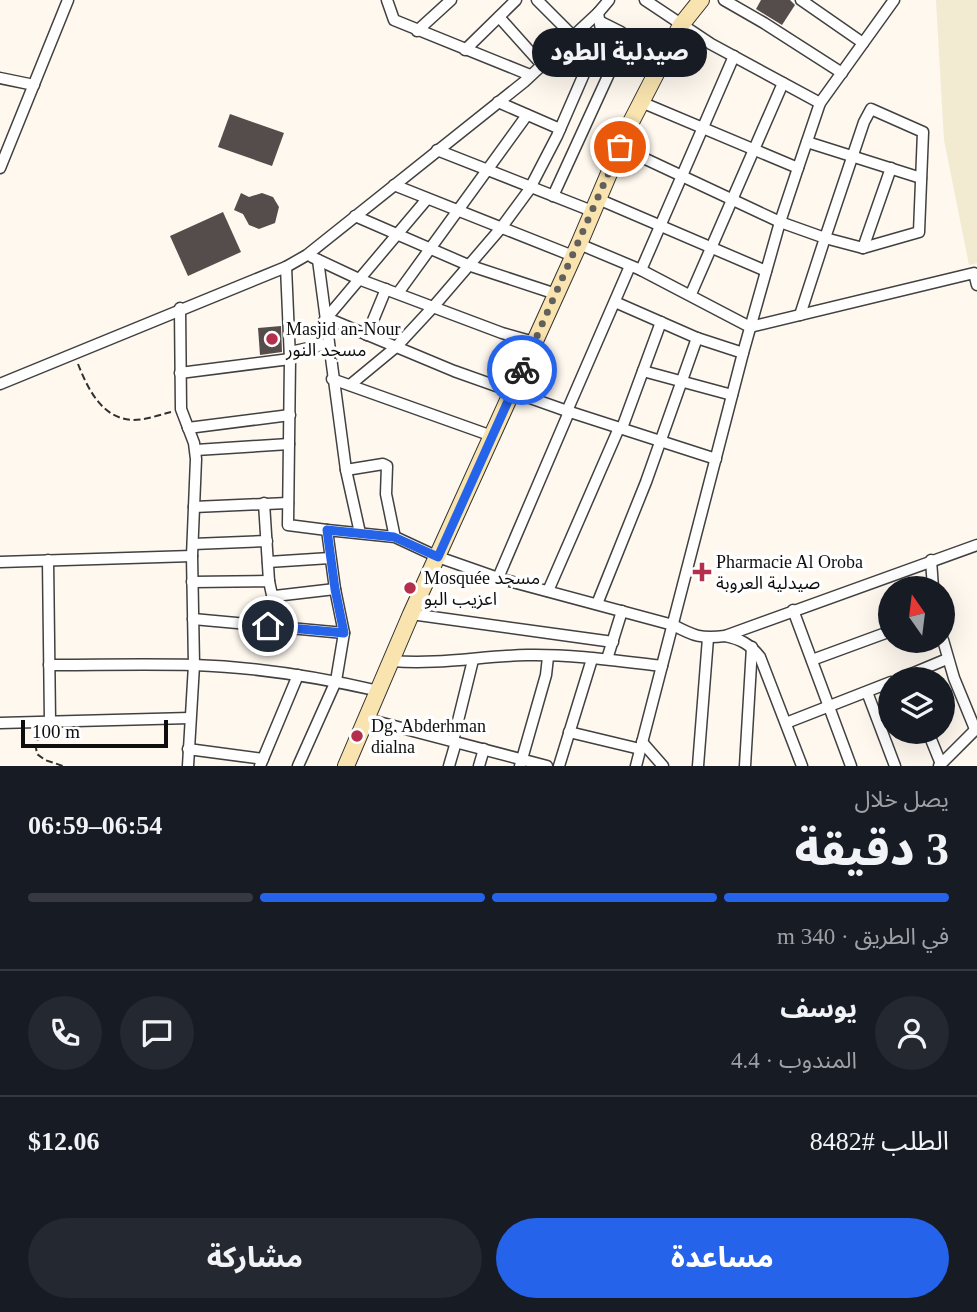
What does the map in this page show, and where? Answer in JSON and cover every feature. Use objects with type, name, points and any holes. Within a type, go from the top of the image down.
[{"type":"main road","points":[[346,766],[620,147],[681,25],[701,0]]},
{"type":"street","points":[[0,168],[68,0]]},
{"type":"street","points":[[387,0],[394,20],[530,75]]},
{"type":"street","points":[[417,31],[451,0]]},
{"type":"street","points":[[465,50],[516,0]]},
{"type":"street","points":[[0,384],[180,308],[286,267],[307,255],[498,102],[573,36],[599,18],[609,0]]},
{"type":"street","points":[[645,0],[681,25],[820,103]]},
{"type":"street","points":[[724,0],[842,73]]},
{"type":"street","points":[[801,0],[863,43]]},
{"type":"street","points":[[542,2],[573,36]]},
{"type":"street","points":[[636,766],[743,353],[780,222],[820,103],[863,43],[887,2]]},
{"type":"street","points":[[499,17],[542,65]]},
{"type":"street","points":[[350,386],[396,348],[434,306],[500,228],[530,187],[560,129],[594,51],[601,30],[599,18]]},
{"type":"street","points":[[553,196],[624,41],[618,29],[599,18]]},
{"type":"street","points":[[498,578],[615,302],[659,225],[734,56]]},
{"type":"street","points":[[0,78],[34,85]]},
{"type":"street","points":[[691,294],[783,83]]},
{"type":"street","points":[[498,102],[560,129]]},
{"type":"street","points":[[641,102],[798,168]]},
{"type":"street","points":[[620,147],[780,222],[825,238],[863,248],[919,232],[923,132],[871,109],[852,156],[825,238],[800,315]]},
{"type":"street","points":[[367,335],[392,291],[430,248],[527,115]]},
{"type":"street","points":[[807,142],[922,178]]},
{"type":"street","points":[[438,150],[553,196],[595,205],[659,225],[766,271]]},
{"type":"street","points":[[863,248],[891,168]]},
{"type":"street","points":[[394,185],[500,228],[636,268],[691,294],[750,327],[976,273],[977,285]]},
{"type":"street","points":[[326,320],[427,199]]},
{"type":"street","points":[[355,216],[468,265],[556,295]]},
{"type":"street","points":[[307,255],[361,280],[502,333],[534,342]]},
{"type":"street","points":[[318,260],[332,379],[346,470],[360,533]]},
{"type":"street","points":[[286,267],[290,356],[288,525]]},
{"type":"street","points":[[615,302],[697,338],[743,353]]},
{"type":"street","points":[[180,308],[181,409],[196,450],[192,582],[194,665],[188,766]]},
{"type":"street","points":[[326,320],[568,412],[716,459]]},
{"type":"street","points":[[548,591],[620,428],[661,321]]},
{"type":"street","points":[[597,604],[697,338]]},
{"type":"street","points":[[180,373],[290,356],[327,344]]},
{"type":"street","points":[[643,371],[732,395]]},
{"type":"street","points":[[332,379],[492,436]]},
{"type":"street","points":[[188,428],[290,415]]},
{"type":"street","points":[[196,450],[289,444]]},
{"type":"street","points":[[346,470],[383,464],[387,466],[386,494],[394,533]]},
{"type":"street","points":[[264,503],[272,595],[335,589]]},
{"type":"street","points":[[194,507],[288,503]]},
{"type":"street","points":[[266,525],[394,537],[438,557],[498,578],[673,625],[695,637],[708,638],[725,636],[977,544]]},
{"type":"street","points":[[298,766],[336,681],[344,633],[327,530]]},
{"type":"street","points":[[0,562],[193,550],[267,541]]},
{"type":"street","points":[[268,562],[330,558]]},
{"type":"street","points":[[46,722],[49,665],[48,560]]},
{"type":"street","points":[[931,560],[932,576]]},
{"type":"street","points":[[192,582],[269,581]]},
{"type":"street","points":[[793,610],[851,766]]},
{"type":"street","points":[[607,659],[622,611]]},
{"type":"street","points":[[411,614],[612,642]]},
{"type":"street","points":[[193,619],[344,633]]},
{"type":"street","points":[[725,636],[740,639],[760,657],[802,766]]},
{"type":"street","points":[[812,660],[878,636]]},
{"type":"street","points":[[698,766],[708,638]]},
{"type":"street","points":[[745,766],[752,647]]},
{"type":"street","points":[[935,744],[946,763],[976,728],[946,653]]},
{"type":"street","points":[[392,661],[417,663],[528,655],[607,659],[662,666]]},
{"type":"street","points":[[521,763],[546,676],[548,657]]},
{"type":"street","points":[[559,766],[592,659]]},
{"type":"street","points":[[929,667],[947,659]]},
{"type":"street","points":[[449,766],[473,660]]},
{"type":"street","points":[[49,665],[194,665],[262,670],[336,681],[379,691]]},
{"type":"street","points":[[188,750],[261,762],[298,675]]},
{"type":"street","points":[[786,723],[878,687]]},
{"type":"street","points":[[867,692],[895,766]]},
{"type":"street","points":[[0,723],[190,718]]},
{"type":"street","points":[[367,719],[484,749],[521,763],[547,766]]},
{"type":"street","points":[[569,732],[641,745],[663,766]]},
{"type":"street","points":[[479,766],[484,749]]},
{"type":"path","points":[[74,353],[92,397],[111,413],[123,419],[136,420],[181,409]]},
{"type":"path","points":[[46,722],[36,748],[37,754],[63,766]]},
{"type":"shaded area","points":[[936,0],[977,0],[977,263],[969,265],[944,140]]},
{"type":"building","points":[[761,0],[790,0],[795,5],[782,25],[756,9]]},
{"type":"building","points":[[230,114],[284,133],[272,166],[218,147]]},
{"type":"building","points":[[241,193],[249,197],[262,193],[273,197],[279,207],[275,223],[259,229],[249,225],[243,214],[234,210]]},
{"type":"building","points":[[223,212],[241,252],[188,276],[170,236]]},
{"type":"building","name":"Masjid an-Nour مسجد النور","points":[[281,326],[282,352],[260,355],[258,328]]},
{"type":"way so far","points":[[522,370],[620,147]]},
{"type":"place","name":"صيدلية الطود","points":[[620,147]]},
{"type":"place","name":"Masjid an-Nour مسجد النور","points":[[272,339]]},
{"type":"place","name":"Pharmacie Al Oroba صيدلية العروبة","points":[[702,572]]},
{"type":"place","name":"Mosquée مسجد اعزيب البو","points":[[410,588]]},
{"type":"place","name":"Dg. Abderhman dialna","points":[[357,736]]},
{"type":"route","points":[[268,626],[344,633],[327,530],[394,537],[438,557],[522,370]]}]
